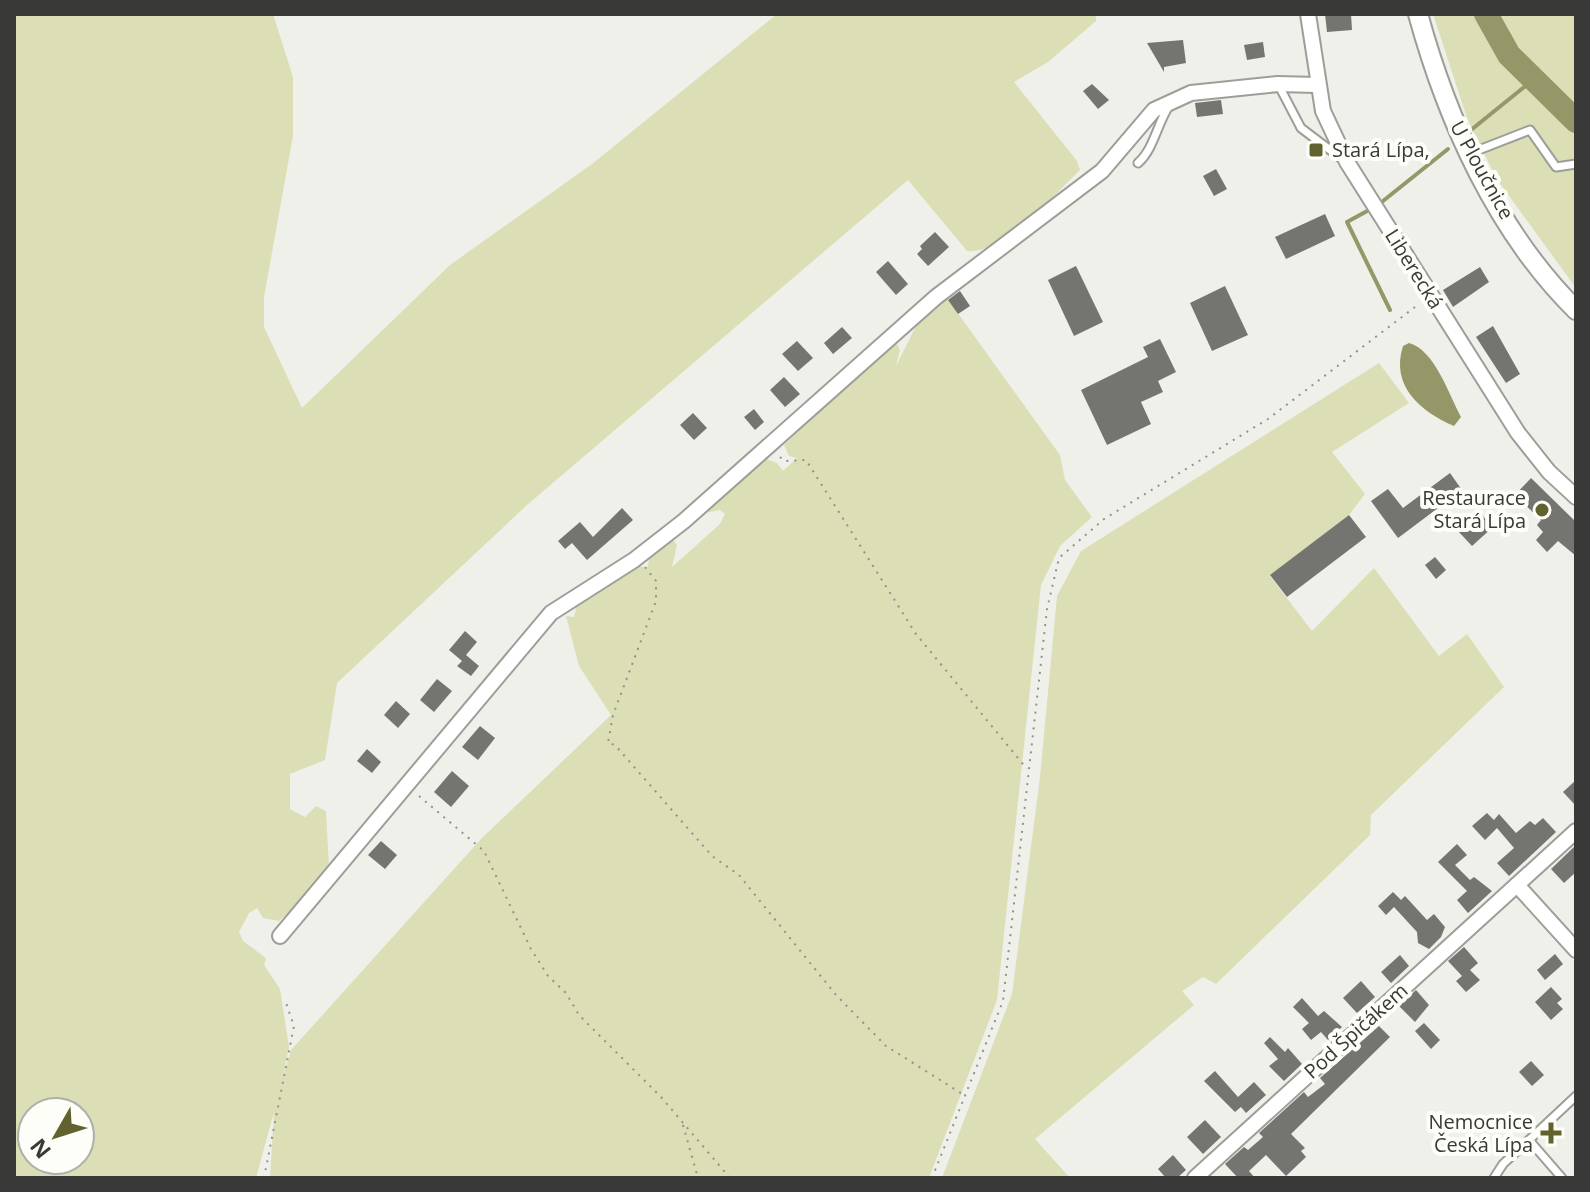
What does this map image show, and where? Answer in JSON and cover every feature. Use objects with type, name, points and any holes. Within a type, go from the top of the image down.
[{"type":"main road","name":"U Ploučnice","points":[[1418,14],[1450,113],[1469,154],[1537,263],[1576,310]]},
{"type":"street","name":"Liberecká","points":[[1308,14],[1316,85],[1323,111],[1347,162],[1432,295],[1456,340],[1518,433],[1549,472],[1576,497]]},
{"type":"street","points":[[280,936],[551,613],[634,560],[771,447],[936,297],[1102,171],[1154,110],[1191,93],[1278,84],[1316,85]]},
{"type":"street","name":"Pod Špičákem","points":[[1195,1178],[1576,831]]},
{"type":"street","points":[[1517,885],[1576,950]]},
{"type":"lane","points":[[1278,84],[1301,128],[1326,150],[1347,162]]},
{"type":"lane","points":[[1138,163],[1146,156],[1159,121],[1174,100]]},
{"type":"lane","points":[[1469,154],[1530,130],[1556,167],[1576,164]]},
{"type":"lane","points":[[1494,1178],[1503,1164],[1576,1096]]},
{"type":"lane","points":[[1529,1140],[1562,1178]]},
{"type":"path","points":[[932,1178],[1003,1001],[1047,609],[1059,558],[1104,519],[1268,419],[1432,295]]},
{"type":"path","points":[[771,447],[784,461],[806,460],[916,634],[1029,771]]},
{"type":"path","points":[[634,560],[647,568],[656,581],[656,601],[613,715],[608,743],[615,745],[712,856],[739,875],[836,995],[886,1046],[965,1096]]},
{"type":"path","points":[[406,785],[484,851],[531,949],[548,976],[566,993],[579,1015],[683,1123],[730,1178]]},
{"type":"path","points":[[264,1178],[294,1026],[285,1000]]},
{"type":"path","points":[[683,1123],[698,1178]]},
{"type":"shaded area","points":[[14,14],[273,14],[293,77],[293,136],[264,297],[264,327],[302,408],[450,265],[592,164],[777,14],[1096,14],[1096,21],[1048,62],[1014,82],[1077,161],[1080,170],[1028,221],[996,243],[981,250],[967,251],[908,180],[527,505],[337,683],[325,760],[290,774],[290,809],[305,817],[316,806],[326,811],[329,867],[300,902],[279,921],[263,918],[257,908],[249,913],[239,932],[243,941],[266,958],[264,965],[280,989],[289,1047],[283,1077],[291,1050],[481,839],[611,715],[579,666],[566,616],[574,617],[576,609],[572,604],[635,565],[647,568],[652,549],[670,536],[677,545],[672,567],[720,524],[725,514],[720,510],[705,513],[766,459],[777,463],[783,471],[797,458],[789,456],[784,445],[886,349],[897,344],[900,350],[896,366],[919,320],[944,294],[1060,455],[1065,480],[1092,517],[1060,546],[1041,585],[997,1000],[929,1178],[270,1178],[274,1112],[256,1178],[14,1178]]},
{"type":"shaded area","points":[[1433,14],[1576,14],[1576,288],[1496,178],[1467,118]]},
{"type":"shaded area","points":[[1409,343],[1426,354],[1440,374],[1461,417],[1454,426],[1420,405],[1405,385],[1400,360],[1403,346]]},
{"type":"shaded area","points":[[1379,363],[1409,403],[1332,452],[1365,494],[1349,515],[1270,576],[1312,631],[1374,568],[1439,656],[1467,634],[1504,687],[1371,815],[1370,835],[1216,984],[1203,977],[1182,991],[1194,1005],[1035,1139],[1070,1178],[942,1178],[1012,994],[1040,777],[1057,596],[1081,551]]},
{"type":"building","points":[[1325,14],[1351,14],[1352,30],[1327,32]]},
{"type":"building","points":[[1183,40],[1186,63],[1164,67],[1164,72],[1147,43]]},
{"type":"building","points":[[1263,42],[1265,57],[1247,60],[1244,45]]},
{"type":"building","points":[[1092,84],[1109,100],[1098,109],[1083,91]]},
{"type":"building","points":[[1221,100],[1223,114],[1197,117],[1195,103]]},
{"type":"building","points":[[1216,169],[1227,189],[1214,196],[1203,176]]},
{"type":"building","points":[[1325,214],[1335,236],[1286,259],[1275,237]]},
{"type":"building","points":[[935,232],[949,247],[928,266],[917,254],[922,249],[920,246]]},
{"type":"building","points":[[888,261],[908,284],[896,295],[876,272]]},
{"type":"building","points":[[1076,266],[1103,322],[1074,336],[1048,280]]},
{"type":"building","points":[[1480,267],[1489,282],[1453,307],[1443,290]]},
{"type":"building","points":[[1225,286],[1248,335],[1212,351],[1190,303]]},
{"type":"building","points":[[960,291],[970,306],[958,314],[948,300]]},
{"type":"building","points":[[1493,326],[1520,374],[1506,383],[1476,337]]},
{"type":"building","points":[[842,327],[852,338],[833,354],[824,343]]},
{"type":"building","points":[[1160,339],[1176,372],[1158,381],[1163,392],[1141,402],[1151,424],[1107,445],[1081,390],[1148,357],[1143,347]]},
{"type":"building","points":[[797,341],[813,358],[798,371],[782,354]]},
{"type":"building","points":[[784,377],[800,394],[785,407],[770,390]]},
{"type":"building","points":[[754,409],[764,422],[755,430],[744,417]]},
{"type":"building","points":[[693,413],[707,428],[694,440],[680,425]]},
{"type":"building","points":[[1450,473],[1462,490],[1398,538],[1371,501],[1388,489],[1403,508]]},
{"type":"building","points":[[1531,478],[1576,522],[1576,556],[1558,541],[1547,552],[1536,540],[1543,532],[1537,525],[1541,520],[1515,495]]},
{"type":"building","points":[[622,508],[633,520],[587,560],[572,543],[565,549],[558,541],[580,522],[593,537]]},
{"type":"building","points":[[1479,512],[1493,527],[1472,546],[1458,531]]},
{"type":"building","points":[[1349,515],[1366,537],[1287,597],[1270,575]]},
{"type":"building","points":[[1435,557],[1446,570],[1436,579],[1425,565]]},
{"type":"building","points":[[465,631],[477,642],[466,655],[479,666],[471,676],[457,666],[462,661],[449,650]]},
{"type":"building","points":[[437,679],[452,691],[434,712],[420,700]]},
{"type":"building","points":[[396,701],[410,714],[398,728],[384,715]]},
{"type":"building","points":[[480,726],[495,738],[478,760],[462,747]]},
{"type":"building","points":[[367,749],[381,762],[372,773],[357,761]]},
{"type":"building","points":[[452,771],[469,786],[451,807],[434,792]]},
{"type":"building","points":[[1576,780],[1576,806],[1563,792]]},
{"type":"building","points":[[1487,813],[1494,820],[1499,814],[1516,833],[1530,821],[1535,825],[1543,818],[1556,832],[1509,876],[1497,863],[1514,848],[1497,828],[1485,840],[1472,826]]},
{"type":"building","points":[[381,841],[397,855],[385,869],[368,855]]},
{"type":"building","points":[[1457,844],[1467,855],[1455,865],[1470,880],[1474,877],[1492,891],[1468,913],[1457,900],[1467,891],[1438,862]]},
{"type":"building","points":[[1576,845],[1576,872],[1564,883],[1551,869]]},
{"type":"building","points":[[1393,892],[1401,900],[1405,896],[1427,920],[1434,914],[1445,927],[1441,937],[1429,949],[1418,943],[1417,932],[1394,907],[1386,915],[1378,906]]},
{"type":"building","points":[[1464,947],[1478,963],[1470,970],[1480,980],[1466,992],[1456,981],[1462,976],[1448,961]]},
{"type":"building","points":[[1555,954],[1563,964],[1545,980],[1537,970]]},
{"type":"building","points":[[1400,955],[1409,966],[1391,983],[1381,972]]},
{"type":"building","points":[[1361,981],[1375,997],[1357,1013],[1343,998]]},
{"type":"building","points":[[1551,987],[1562,999],[1557,1003],[1563,1009],[1551,1020],[1535,1002]]},
{"type":"building","points":[[1416,990],[1429,1005],[1415,1022],[1399,1006]]},
{"type":"building","points":[[1302,998],[1318,1016],[1324,1011],[1342,1027],[1328,1040],[1321,1032],[1311,1040],[1302,1029],[1309,1023],[1293,1007]]},
{"type":"building","points":[[1424,1023],[1440,1040],[1431,1049],[1415,1031]]},
{"type":"building","points":[[1379,1026],[1390,1037],[1291,1134],[1305,1148],[1301,1151],[1306,1157],[1286,1176],[1266,1155],[1249,1171],[1255,1178],[1238,1178],[1225,1164],[1244,1147],[1248,1150],[1263,1137],[1259,1133],[1304,1092],[1308,1097],[1325,1084],[1320,1078]]},
{"type":"building","points":[[1270,1037],[1285,1052],[1288,1048],[1302,1064],[1284,1081],[1269,1066],[1278,1059],[1264,1043]]},
{"type":"building","points":[[1531,1061],[1544,1075],[1532,1086],[1519,1072]]},
{"type":"building","points":[[1215,1071],[1238,1097],[1254,1082],[1266,1095],[1246,1113],[1241,1107],[1235,1112],[1204,1081]]},
{"type":"building","points":[[1205,1120],[1221,1137],[1203,1154],[1187,1137]]},
{"type":"building","points":[[1173,1155],[1186,1170],[1177,1178],[1166,1178],[1158,1169]]},
{"type":"waterway","points":[[1486,14],[1509,55],[1576,121]]},
{"type":"waterway","points":[[1471,130],[1534,79]]},
{"type":"waterway","points":[[1383,201],[1448,149]]},
{"type":"waterway","points":[[1369,210],[1347,222],[1390,310]]},
{"type":"place","name":"Stará Lípa,","points":[[1316,150]]},
{"type":"place","name":"Restaurace Stará Lípa","points":[[1542,510]]},
{"type":"place","name":"Nemocnice Česká Lípa","points":[[1551,1133]]}]
